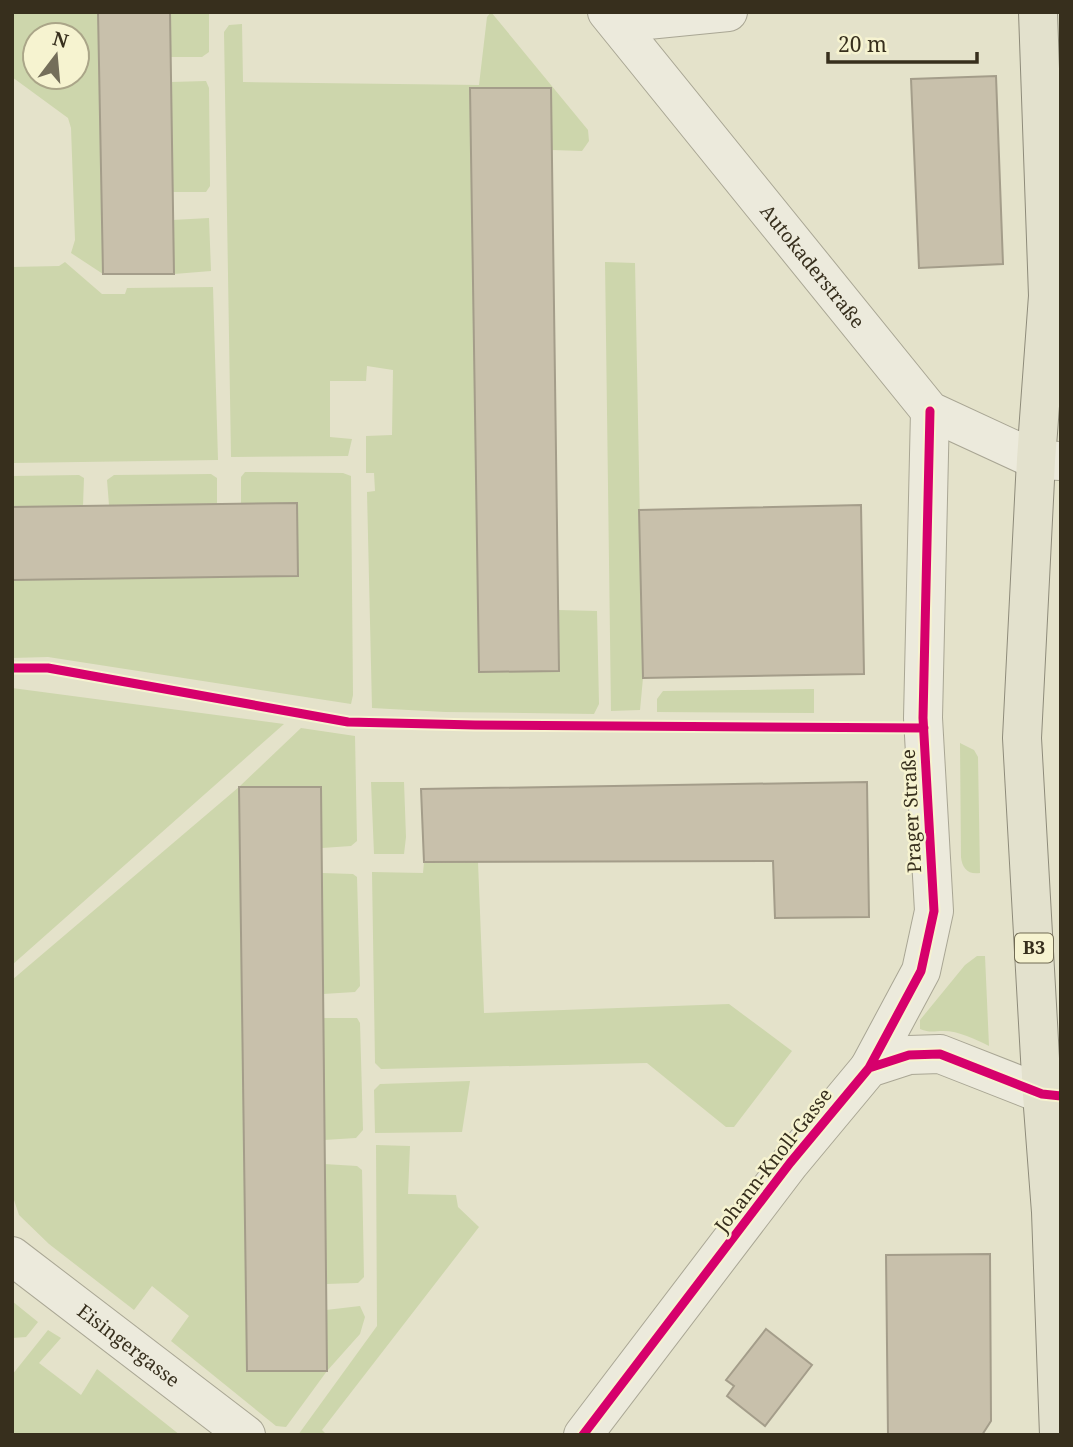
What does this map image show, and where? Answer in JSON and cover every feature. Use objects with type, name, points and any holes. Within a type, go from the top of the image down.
[{"type":"main road","name":"B3","points":[[1038,12],[1048,296],[1048,461],[1022,738],[1051,1095],[1051,1212],[1059,1435]]},
{"type":"street","points":[[612,18],[728,12]]},
{"type":"street","name":"Autokaderstraße","points":[[612,18],[930,411],[1048,461]]},
{"type":"street","name":"Prager Straße","points":[[869,1068],[921,971],[934,911],[923,718],[930,411]]},
{"type":"street","points":[[869,1068],[909,1055],[940,1054],[1051,1095]]},
{"type":"street","name":"Johann-Knoll-Gasse","points":[[583,1435],[790,1163],[869,1068]]},
{"type":"street","name":"Eisingergasse","points":[[12,1256],[246,1435]]},
{"type":"green space","points":[[12,12],[98,12],[103,274],[71,253],[75,240],[71,128],[68,118],[31,91],[91,91],[91,21],[21,21],[21,84],[12,77]]},
{"type":"green space","points":[[170,12],[209,12],[209,52],[202,57],[171,57]]},
{"type":"green space","points":[[491,12],[588,130],[589,141],[582,151],[552,150],[551,88],[480,88],[480,672],[559,671],[558,610],[597,611],[599,704],[594,714],[372,708],[367,492],[375,491],[374,473],[366,473],[366,436],[392,435],[393,370],[367,366],[366,381],[330,381],[330,437],[352,439],[348,456],[231,457],[224,32],[229,25],[242,24],[243,82],[479,85],[487,17]]},
{"type":"green space","points":[[206,81],[209,88],[210,186],[206,192],[173,192],[171,82]]},
{"type":"green space","points":[[209,218],[211,271],[174,274],[172,220]]},
{"type":"green space","points":[[65,262],[102,294],[125,294],[127,288],[213,287],[218,460],[12,463],[12,267],[59,266]]},
{"type":"green space","points":[[605,262],[635,263],[643,678],[640,710],[611,711]]},
{"type":"green space","points":[[245,472],[343,473],[351,476],[351,704],[48,657],[12,658],[12,580],[298,576],[297,503],[241,503],[241,477]]},
{"type":"green space","points":[[211,474],[217,478],[217,504],[109,505],[107,480],[114,475]]},
{"type":"green space","points":[[79,475],[84,478],[83,506],[12,507],[12,476]]},
{"type":"green space","points":[[12,688],[284,724],[12,965]]},
{"type":"green space","points":[[814,689],[814,713],[657,712],[657,699],[663,691]]},
{"type":"green space","points":[[301,728],[355,736],[357,841],[351,846],[322,848],[321,787],[239,788],[247,1371],[326,1310],[360,1306],[365,1317],[360,1334],[327,1371],[286,1427],[276,1426],[171,1341],[189,1316],[152,1286],[134,1310],[49,1244],[19,1215],[12,1194],[12,980],[239,787]]},
{"type":"green space","points":[[960,743],[974,750],[978,757],[980,873],[966,870],[961,857]]},
{"type":"green space","points":[[371,782],[404,782],[404,854],[374,854]]},
{"type":"green space","points":[[424,862],[478,862],[484,1013],[729,1004],[792,1051],[734,1127],[726,1127],[647,1063],[381,1069],[375,1063],[372,872],[423,873]]},
{"type":"green space","points":[[322,873],[353,874],[357,877],[360,986],[355,992],[323,994]]},
{"type":"green space","points":[[977,956],[985,956],[989,1046],[955,1032],[920,1029],[920,1020],[965,965]]},
{"type":"green space","points":[[323,1018],[357,1018],[360,1023],[363,1130],[356,1138],[324,1140]]},
{"type":"green space","points":[[470,1081],[462,1132],[375,1133],[374,1090],[380,1084]]},
{"type":"green space","points":[[376,1145],[410,1146],[408,1194],[456,1195],[458,1207],[479,1227],[322,1430],[327,1435],[298,1435],[377,1326]]},
{"type":"green space","points":[[324,1164],[357,1166],[362,1170],[364,1277],[358,1283],[326,1284]]},
{"type":"green space","points":[[12,1301],[38,1322],[26,1337],[12,1338]]},
{"type":"green space","points":[[48,1330],[61,1338],[39,1363],[81,1395],[97,1369],[180,1435],[12,1435],[12,1375]]},
{"type":"building","points":[[98,12],[170,12],[174,274],[103,274]]},
{"type":"building","points":[[996,76],[1003,264],[919,268],[911,79]]},
{"type":"building","points":[[470,88],[551,88],[559,671],[479,672]]},
{"type":"building","points":[[297,503],[298,576],[12,580],[12,507]]},
{"type":"building","points":[[861,505],[864,674],[643,678],[639,510]]},
{"type":"building","points":[[867,782],[869,917],[775,918],[773,861],[424,862],[421,789]]},
{"type":"building","points":[[239,787],[321,787],[327,1371],[247,1371]]},
{"type":"building","points":[[990,1254],[991,1421],[982,1435],[888,1435],[886,1255]]},
{"type":"building","points":[[766,1329],[812,1365],[765,1426],[727,1396],[734,1386],[726,1380]]},
{"type":"cycle path","points":[[869,1068],[921,971],[934,911],[923,718],[930,411]]},
{"type":"cycle path","points":[[12,668],[48,668],[348,722],[924,728]]},
{"type":"cycle path","points":[[583,1435],[790,1163],[869,1068],[909,1055],[940,1054],[1042,1094],[1061,1096]]}]
